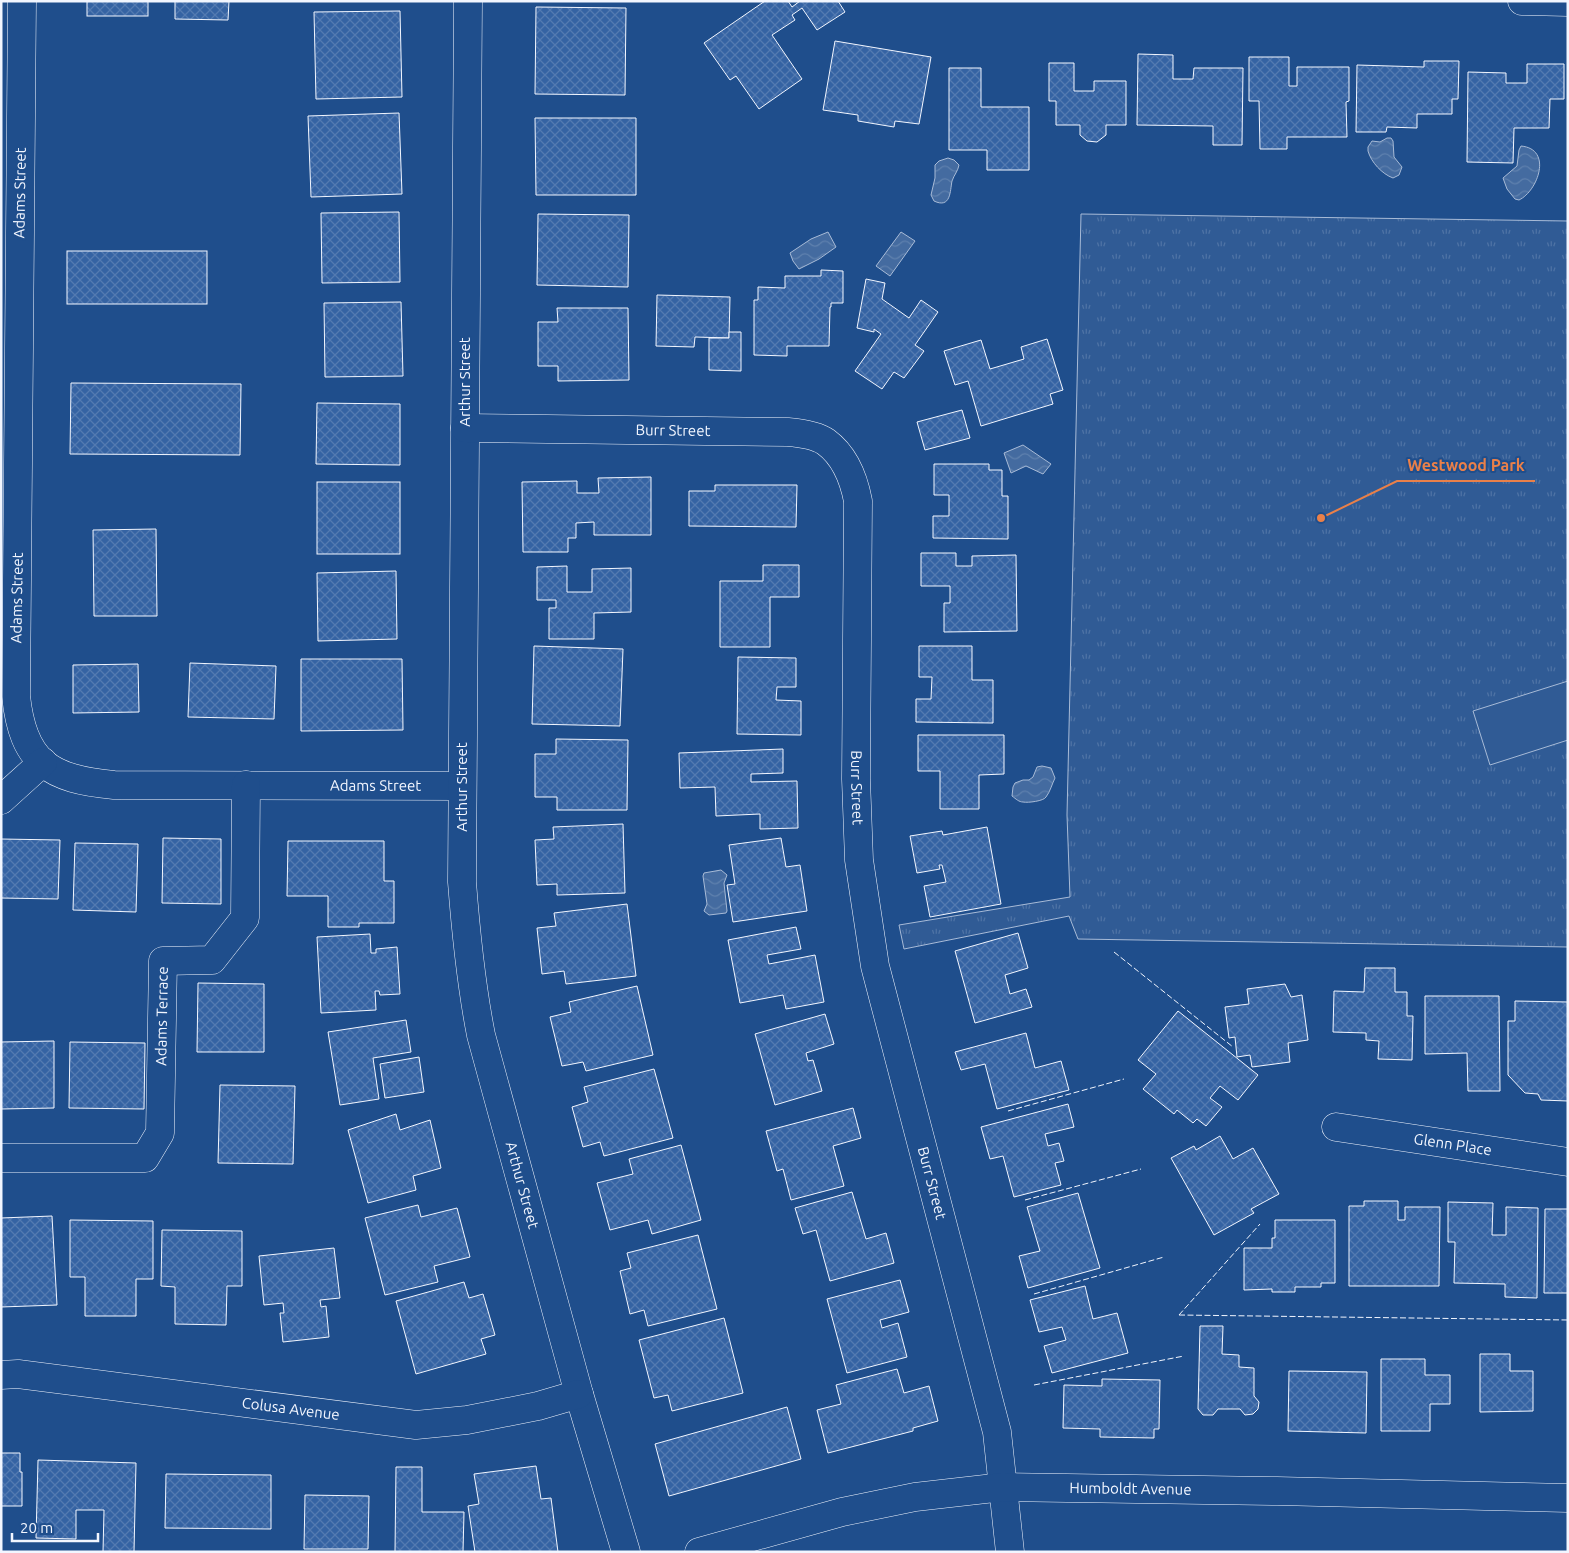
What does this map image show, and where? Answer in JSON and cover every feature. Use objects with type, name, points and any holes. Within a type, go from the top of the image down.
[{"type":"street","name":"Adams Street","points":[[22,1],[16,696],[18,717],[30,749],[60,775],[75,780],[114,785],[462,786]]},
{"type":"street","name":"Arthur Street","points":[[468,1],[462,786],[462,882],[467,946],[481,1035],[579,1394],[626,1552]]},
{"type":"street","points":[[1522,1],[1568,2]]},
{"type":"street","name":"Burr Street","points":[[465,428],[788,432],[807,434],[826,442],[838,455],[854,479],[858,501],[856,779],[859,860],[870,941],[997,1432],[1010,1552]]},
{"type":"street","points":[[1,800],[43,762]]},
{"type":"street","name":"Adams Terrace","points":[[1,1158],[145,1158],[160,1133],[163,961],[212,960],[245,918],[246,785]]},
{"type":"street","name":"Glenn Place","points":[[1336,1127],[1568,1162]]},
{"type":"street","name":"Colusa Avenue","points":[[1,1375],[18,1374],[416,1425],[467,1420],[538,1406],[579,1394]]},
{"type":"street","name":"Humboldt Avenue","points":[[699,1552],[842,1512],[915,1497],[1003,1487],[1568,1498]]},
{"type":"green space","points":[[1081,214],[1568,221],[1568,947],[1078,939],[1069,916],[904,949],[899,925],[1070,897],[1067,815]]},
{"type":"green space","points":[[1568,681],[1568,740],[1490,765],[1473,711]]},
{"type":"water","points":[[1391,138],[1393,141],[1394,157],[1402,167],[1399,175],[1393,178],[1385,174],[1378,167],[1368,151],[1372,141],[1380,142]]},
{"type":"water","points":[[1521,146],[1531,149],[1537,154],[1539,171],[1532,188],[1519,200],[1515,199],[1507,189],[1503,178],[1517,166]]},
{"type":"water","points":[[948,158],[954,160],[959,165],[952,181],[949,198],[944,203],[940,203],[934,201],[931,195],[935,178],[935,165],[939,161]]},
{"type":"water","points":[[828,232],[836,247],[819,259],[799,269],[790,253],[811,239]]},
{"type":"water","points":[[901,232],[915,241],[890,276],[876,266]]},
{"type":"water","points":[[1023,445],[1051,464],[1043,474],[1026,466],[1011,473],[1004,453]]},
{"type":"water","points":[[1037,767],[1051,768],[1055,778],[1045,798],[1022,802],[1012,796],[1015,783],[1029,780],[1033,777]]},
{"type":"water","points":[[721,870],[727,875],[724,883],[727,911],[726,913],[709,915],[704,911],[707,904],[703,876],[704,873]]},
{"type":"building","points":[[87,1],[148,1],[148,16],[87,16]]},
{"type":"building","points":[[175,1],[229,1],[228,20],[175,19]]},
{"type":"building","points":[[765,1],[788,1],[792,7],[800,1],[838,1],[845,12],[817,30],[802,8],[792,15],[795,20],[772,35],[802,79],[759,109],[736,76],[730,80],[704,43]]},
{"type":"building","points":[[536,7],[626,8],[625,95],[535,94]]},
{"type":"building","points":[[400,11],[402,97],[316,99],[314,12]]},
{"type":"building","points":[[835,41],[931,57],[919,124],[895,121],[894,127],[858,121],[858,115],[823,110]]},
{"type":"building","points":[[1138,54],[1173,55],[1173,79],[1193,79],[1194,68],[1243,68],[1242,145],[1213,145],[1213,126],[1137,125]]},
{"type":"building","points":[[1249,57],[1289,57],[1289,86],[1297,86],[1297,67],[1349,67],[1349,101],[1346,102],[1347,137],[1287,137],[1287,149],[1260,149],[1259,101],[1249,101]]},
{"type":"building","points":[[1424,61],[1459,61],[1458,99],[1452,99],[1452,114],[1417,114],[1417,128],[1387,127],[1386,132],[1356,132],[1357,65],[1424,67]]},
{"type":"building","points":[[1049,63],[1074,63],[1074,91],[1094,91],[1094,81],[1126,81],[1126,125],[1106,125],[1106,135],[1097,142],[1087,141],[1080,135],[1080,125],[1056,125],[1056,101],[1049,101]]},
{"type":"building","points":[[1527,64],[1564,64],[1564,99],[1550,99],[1549,128],[1514,128],[1513,163],[1467,162],[1468,72],[1506,73],[1506,83],[1527,83]]},
{"type":"building","points":[[949,68],[981,68],[981,107],[1029,107],[1029,170],[987,170],[987,150],[949,150]]},
{"type":"building","points":[[399,113],[402,194],[311,197],[308,116]]},
{"type":"building","points":[[535,118],[636,118],[636,195],[536,195]]},
{"type":"building","points":[[399,212],[400,282],[322,283],[321,213]]},
{"type":"building","points":[[538,214],[629,215],[628,287],[537,285]]},
{"type":"building","points":[[67,251],[207,251],[207,304],[67,304]]},
{"type":"building","points":[[821,270],[843,271],[843,303],[831,303],[830,307],[829,346],[787,346],[787,356],[754,355],[754,300],[758,300],[758,287],[785,288],[785,276],[821,276]]},
{"type":"building","points":[[866,279],[885,283],[882,299],[909,318],[921,300],[938,312],[915,345],[924,351],[904,378],[894,372],[882,389],[855,371],[881,334],[874,329],[874,332],[857,328]]},
{"type":"building","points":[[657,295],[730,297],[729,338],[695,337],[694,347],[656,346]]},
{"type":"building","points":[[401,302],[403,376],[325,377],[324,303]]},
{"type":"building","points":[[557,308],[628,308],[629,380],[558,381],[558,366],[538,366],[538,322],[558,322]]},
{"type":"building","points":[[729,332],[741,332],[741,371],[709,370],[709,338],[729,338]]},
{"type":"building","points":[[1047,339],[1063,390],[1050,394],[1053,404],[981,426],[968,381],[955,385],[944,351],[981,340],[990,369],[1024,359],[1021,347]]},
{"type":"building","points":[[71,383],[241,384],[240,455],[70,454]]},
{"type":"building","points":[[317,403],[400,404],[400,465],[316,464]]},
{"type":"building","points":[[962,410],[970,438],[925,450],[917,422]]},
{"type":"building","points":[[934,464],[989,464],[989,470],[1002,470],[1002,496],[1008,496],[1008,539],[933,538],[933,516],[949,516],[949,495],[934,495]]},
{"type":"building","points":[[651,477],[651,535],[594,535],[594,522],[576,523],[576,538],[568,538],[568,552],[523,552],[522,482],[577,481],[577,493],[599,493],[598,478]]},
{"type":"building","points":[[317,482],[400,482],[400,554],[317,554]]},
{"type":"building","points":[[715,485],[797,485],[796,527],[689,526],[689,491],[715,491]]},
{"type":"building","points":[[156,529],[157,616],[94,616],[93,530]]},
{"type":"building","points":[[921,553],[956,553],[956,566],[972,566],[972,556],[1016,555],[1017,631],[944,632],[944,603],[950,603],[950,586],[921,586]]},
{"type":"building","points":[[763,565],[799,565],[799,597],[770,597],[770,647],[720,647],[720,581],[763,581]]},
{"type":"building","points":[[567,566],[567,592],[592,592],[592,569],[631,568],[631,612],[594,613],[594,639],[549,639],[549,608],[556,608],[556,600],[537,600],[537,567]]},
{"type":"building","points":[[396,571],[397,639],[318,641],[317,573]]},
{"type":"building","points":[[534,646],[623,649],[620,726],[532,724]]},
{"type":"building","points":[[919,646],[972,646],[972,680],[993,680],[993,723],[916,722],[916,699],[931,699],[932,677],[919,677]]},
{"type":"building","points":[[738,657],[796,658],[796,687],[777,687],[776,700],[801,701],[801,735],[737,734]]},
{"type":"building","points":[[301,659],[402,659],[403,730],[301,731]]},
{"type":"building","points":[[190,663],[276,666],[274,719],[188,717]]},
{"type":"building","points":[[138,664],[139,712],[73,713],[73,665]]},
{"type":"building","points":[[918,735],[1004,735],[1004,774],[979,775],[979,809],[940,809],[940,771],[918,771]]},
{"type":"building","points":[[556,739],[628,740],[627,810],[557,810],[557,797],[535,797],[535,754],[556,754]]},
{"type":"building","points":[[783,749],[783,773],[751,774],[751,782],[797,781],[798,828],[760,829],[760,814],[716,816],[715,787],[680,788],[679,753]]},
{"type":"building","points":[[623,824],[625,893],[557,895],[557,884],[537,885],[535,840],[554,839],[553,827]]},
{"type":"building","points":[[987,827],[1001,904],[930,917],[924,886],[946,882],[942,865],[939,865],[940,869],[917,873],[910,836],[942,831],[943,835]]},
{"type":"building","points":[[163,838],[221,839],[221,904],[162,903]]},
{"type":"building","points":[[781,838],[786,867],[800,865],[807,911],[733,922],[727,885],[735,884],[729,845]]},
{"type":"building","points":[[1,839],[60,840],[58,899],[1,898]]},
{"type":"building","points":[[288,841],[384,841],[384,881],[394,881],[394,923],[359,923],[359,927],[328,927],[328,896],[287,896]]},
{"type":"building","points":[[75,843],[138,844],[136,912],[73,910]]},
{"type":"building","points":[[627,904],[636,976],[566,984],[564,971],[542,974],[537,928],[556,926],[554,913]]},
{"type":"building","points":[[796,927],[801,949],[767,955],[769,964],[815,955],[824,1002],[786,1009],[783,995],[740,1003],[728,940]]},
{"type":"building","points":[[1018,933],[1028,968],[1005,975],[1010,994],[1026,989],[1032,1007],[975,1023],[955,951]]},
{"type":"building","points":[[370,934],[371,953],[376,953],[376,949],[397,947],[400,994],[380,995],[379,991],[375,991],[376,1010],[321,1013],[317,937]]},
{"type":"building","points":[[1365,968],[1395,968],[1395,992],[1407,992],[1407,1016],[1413,1016],[1412,1060],[1378,1059],[1379,1041],[1366,1040],[1366,1033],[1333,1032],[1334,991],[1364,992]]},
{"type":"building","points":[[198,983],[264,984],[264,1052],[197,1052]]},
{"type":"building","points":[[1285,984],[1291,997],[1302,995],[1308,1040],[1288,1043],[1290,1062],[1252,1067],[1250,1055],[1237,1057],[1235,1037],[1229,1038],[1225,1007],[1249,1004],[1247,989]]},
{"type":"building","points":[[637,986],[653,1055],[586,1071],[583,1062],[562,1066],[550,1017],[571,1012],[569,1002]]},
{"type":"building","points":[[1425,996],[1499,996],[1500,1091],[1468,1091],[1467,1053],[1425,1054]]},
{"type":"building","points":[[1515,1001],[1568,1002],[1568,1101],[1541,1100],[1538,1094],[1525,1093],[1508,1075],[1508,1021],[1515,1021]]},
{"type":"building","points":[[1178,1011],[1258,1075],[1238,1100],[1220,1086],[1210,1098],[1222,1107],[1206,1126],[1197,1119],[1193,1123],[1177,1110],[1174,1114],[1143,1089],[1156,1074],[1138,1060]]},
{"type":"building","points":[[825,1014],[834,1044],[806,1053],[808,1061],[813,1060],[822,1091],[775,1105],[755,1034]]},
{"type":"building","points":[[406,1020],[411,1052],[373,1058],[379,1099],[340,1105],[328,1032]]},
{"type":"building","points":[[1026,1033],[1035,1068],[1061,1061],[1069,1090],[997,1109],[985,1064],[961,1070],[955,1052]]},
{"type":"building","points":[[54,1041],[54,1108],[1,1109],[1,1042]]},
{"type":"building","points":[[70,1042],[145,1043],[144,1109],[69,1108]]},
{"type":"building","points":[[419,1057],[424,1092],[385,1098],[380,1064]]},
{"type":"building","points":[[654,1069],[673,1138],[604,1156],[600,1142],[583,1147],[572,1107],[588,1102],[584,1087]]},
{"type":"building","points":[[220,1085],[295,1086],[293,1164],[218,1163]]},
{"type":"building","points":[[1068,1104],[1074,1127],[1045,1134],[1048,1146],[1059,1143],[1064,1161],[1055,1163],[1061,1185],[1014,1197],[1003,1156],[990,1159],[981,1127]]},
{"type":"building","points":[[853,1108],[861,1138],[833,1146],[844,1186],[791,1200],[783,1169],[777,1171],[766,1131]]},
{"type":"building","points":[[396,1114],[400,1130],[430,1120],[441,1168],[413,1176],[416,1190],[368,1203],[348,1130]]},
{"type":"building","points":[[1220,1136],[1233,1159],[1253,1148],[1279,1194],[1251,1209],[1254,1213],[1214,1235],[1171,1158],[1194,1146],[1196,1150]]},
{"type":"building","points":[[681,1145],[701,1220],[652,1234],[648,1220],[610,1230],[597,1183],[633,1174],[629,1159]]},
{"type":"building","points":[[852,1192],[866,1239],[886,1233],[894,1263],[830,1281],[816,1230],[803,1234],[795,1208]]},
{"type":"building","points":[[1078,1193],[1100,1268],[1028,1288],[1019,1256],[1040,1251],[1027,1207]]},
{"type":"building","points":[[1364,1201],[1398,1201],[1398,1220],[1405,1220],[1405,1207],[1440,1207],[1439,1286],[1349,1286],[1349,1206],[1364,1206]]},
{"type":"building","points":[[1448,1202],[1493,1203],[1492,1235],[1506,1235],[1506,1207],[1538,1208],[1537,1298],[1505,1297],[1505,1284],[1454,1283],[1455,1242],[1448,1242]]},
{"type":"building","points":[[418,1205],[421,1217],[457,1208],[470,1257],[434,1266],[438,1282],[385,1295],[365,1218]]},
{"type":"building","points":[[1545,1209],[1568,1209],[1568,1293],[1544,1293]]},
{"type":"building","points":[[52,1216],[57,1305],[1,1307],[1,1218]]},
{"type":"building","points":[[70,1220],[153,1221],[153,1279],[136,1279],[136,1316],[85,1316],[85,1277],[70,1277]]},
{"type":"building","points":[[1275,1220],[1335,1220],[1335,1283],[1321,1283],[1321,1287],[1295,1287],[1295,1292],[1272,1292],[1272,1289],[1244,1290],[1244,1248],[1272,1248],[1272,1238],[1275,1238]]},
{"type":"building","points":[[162,1230],[242,1231],[242,1286],[227,1286],[226,1325],[175,1324],[175,1287],[161,1286]]},
{"type":"building","points":[[698,1235],[717,1309],[648,1326],[644,1310],[630,1314],[620,1271],[631,1268],[627,1253]]},
{"type":"building","points":[[334,1248],[340,1298],[320,1300],[321,1307],[326,1306],[329,1337],[283,1342],[280,1313],[284,1313],[283,1303],[264,1305],[259,1256]]},
{"type":"building","points":[[900,1280],[909,1312],[880,1320],[882,1328],[898,1323],[907,1357],[847,1373],[827,1299]]},
{"type":"building","points":[[464,1282],[469,1298],[483,1294],[495,1335],[481,1339],[486,1354],[416,1374],[396,1301]]},
{"type":"building","points":[[1085,1286],[1093,1319],[1117,1313],[1128,1353],[1052,1373],[1044,1346],[1066,1340],[1062,1327],[1039,1332],[1030,1300]]},
{"type":"building","points":[[724,1318],[743,1393],[672,1411],[668,1395],[654,1398],[639,1340]]},
{"type":"building","points":[[1200,1326],[1223,1326],[1222,1354],[1239,1355],[1239,1367],[1254,1368],[1254,1396],[1259,1402],[1258,1409],[1253,1414],[1245,1415],[1240,1409],[1218,1409],[1213,1415],[1203,1415],[1198,1409]]},
{"type":"building","points":[[1480,1354],[1510,1354],[1510,1371],[1533,1371],[1533,1411],[1480,1412]]},
{"type":"building","points":[[1381,1359],[1425,1359],[1425,1375],[1450,1375],[1450,1404],[1430,1404],[1430,1431],[1381,1431]]},
{"type":"building","points":[[897,1369],[904,1393],[929,1386],[938,1421],[913,1428],[913,1431],[828,1453],[817,1410],[841,1404],[836,1385]]},
{"type":"building","points":[[1289,1371],[1367,1372],[1366,1433],[1288,1431]]},
{"type":"building","points":[[1102,1379],[1160,1380],[1159,1429],[1154,1429],[1154,1438],[1100,1437],[1100,1429],[1063,1428],[1064,1385],[1102,1386]]},
{"type":"building","points":[[787,1407],[801,1459],[669,1496],[655,1444]]},
{"type":"building","points":[[1,1453],[20,1453],[22,1506],[1,1506]]},
{"type":"building","points":[[38,1460],[136,1463],[134,1552],[103,1552],[104,1510],[76,1510],[76,1539],[36,1538]]},
{"type":"building","points":[[536,1466],[541,1499],[551,1498],[558,1552],[475,1552],[468,1506],[479,1504],[474,1474]]},
{"type":"building","points":[[396,1467],[422,1467],[422,1512],[464,1512],[463,1552],[395,1552]]},
{"type":"building","points":[[166,1474],[271,1475],[271,1529],[165,1528]]},
{"type":"building","points":[[305,1495],[369,1496],[368,1549],[304,1549]]},
{"type":"fence","points":[[1114,952],[1233,1047]]},
{"type":"fence","points":[[1008,1111],[1124,1079]]},
{"type":"fence","points":[[1025,1200],[1141,1169]]},
{"type":"fence","points":[[1179,1315],[1260,1224]]},
{"type":"fence","points":[[1034,1294],[1164,1257]]},
{"type":"fence","points":[[1179,1315],[1568,1320]]},
{"type":"fence","points":[[1034,1385],[1184,1356]]},
{"type":"place","name":"Westwood Park","points":[[1321,518]]}]
